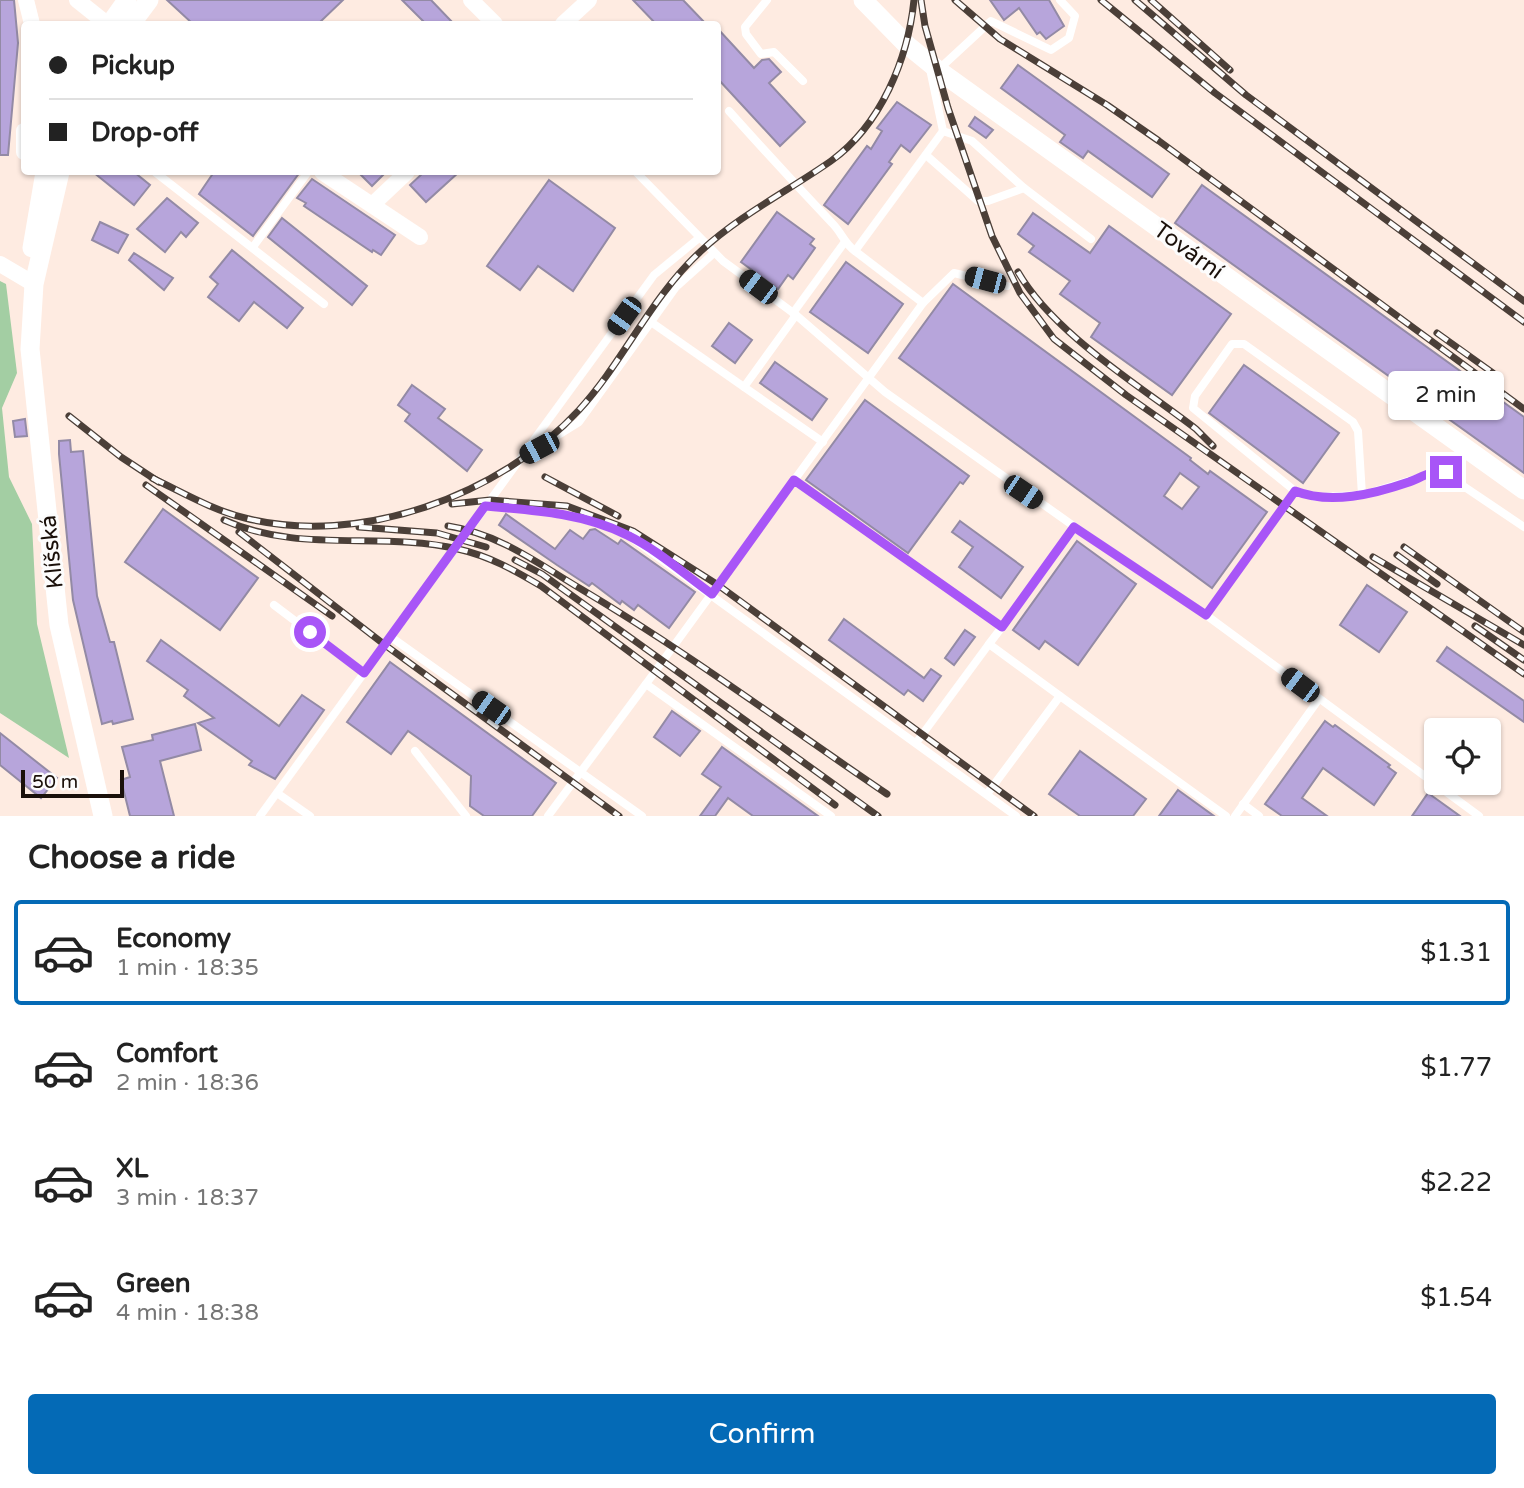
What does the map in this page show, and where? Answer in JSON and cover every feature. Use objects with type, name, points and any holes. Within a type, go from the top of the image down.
[{"type":"street","points":[[26,0],[32,21]]},
{"type":"street","points":[[77,0],[105,21]]},
{"type":"street","points":[[111,21],[127,0]]},
{"type":"street","points":[[133,21],[149,0]]},
{"type":"street","points":[[471,0],[492,21]]},
{"type":"street","points":[[566,21],[589,0]]},
{"type":"street","name":"Tovární","points":[[863,0],[933,67],[1524,490]]},
{"type":"street","name":"Klíšská","points":[[44,175],[33,239],[34,284],[30,349],[55,599],[67,665],[103,816]]},
{"type":"street","name":"Klíšská","points":[[34,284],[59,175]]},
{"type":"street","points":[[327,175],[420,237]]},
{"type":"street","points":[[372,205],[404,175]]},
{"type":"street","points":[[0,264],[34,284]]},
{"type":"lane","points":[[767,0],[745,27],[746,34],[761,54],[774,52],[803,81]]},
{"type":"lane","points":[[855,251],[943,131],[933,67],[991,21],[1051,50],[1069,38],[1075,16],[1060,0]]},
{"type":"lane","points":[[729,111],[801,192],[834,224],[844,243],[923,303]]},
{"type":"lane","points":[[943,131],[972,141],[1024,188],[1091,239]]},
{"type":"lane","points":[[926,155],[978,201],[988,201],[1024,188]]},
{"type":"lane","points":[[159,175],[324,304]]},
{"type":"lane","points":[[253,247],[306,175]]},
{"type":"lane","points":[[639,175],[714,253],[795,314],[869,378],[1074,527],[1206,615],[1479,816]]},
{"type":"lane","points":[[260,816],[654,275],[699,238]]},
{"type":"lane","points":[[744,387],[844,243]]},
{"type":"lane","points":[[521,458],[570,430],[587,413],[676,288],[714,253]]},
{"type":"lane","points":[[548,816],[923,303],[954,273],[1007,286]]},
{"type":"lane","points":[[651,322],[823,442]]},
{"type":"lane","points":[[1362,495],[1358,431],[1353,422],[1244,344],[1236,342],[1195,396],[1193,408],[1295,491],[1314,497],[1362,495],[1430,473],[1446,472],[1524,527]]},
{"type":"lane","points":[[794,480],[1002,627]]},
{"type":"lane","points":[[1206,615],[1295,491]]},
{"type":"lane","points":[[485,506],[545,511],[612,528],[647,546],[1016,816]]},
{"type":"lane","points":[[916,743],[1074,527]]},
{"type":"lane","points":[[274,605],[364,673]]},
{"type":"lane","points":[[391,637],[642,816]]},
{"type":"lane","points":[[989,644],[1226,816]]},
{"type":"lane","points":[[646,684],[831,816]]},
{"type":"lane","points":[[987,794],[1060,696]]},
{"type":"lane","points":[[1235,816],[1319,699]]},
{"type":"lane","points":[[415,751],[466,816]]},
{"type":"lane","points":[[277,793],[310,816]]},
{"type":"lane","points":[[1243,804],[1259,816]]},
{"type":"green space","points":[[0,281],[6,284],[17,373],[2,408],[9,477],[32,524],[37,624],[69,758],[0,713]]},
{"type":"building","points":[[0,0],[14,0],[18,43],[8,155],[0,155]]},
{"type":"building","points":[[167,0],[343,0],[321,21],[190,21]]},
{"type":"building","points":[[402,0],[431,0],[451,21],[423,21]]},
{"type":"building","points":[[633,0],[683,0],[703,21],[653,21]]},
{"type":"building","points":[[990,0],[1049,0],[1064,26],[1046,39],[1040,32],[1037,34],[1019,8],[1004,20]]},
{"type":"building","points":[[721,32],[754,68],[762,60],[769,59],[781,72],[769,83],[805,122],[780,146],[721,82]]},
{"type":"building","points":[[1018,65],[1169,174],[1152,197],[1088,151],[1083,158],[1060,142],[1065,135],[1001,88]]},
{"type":"building","points":[[897,102],[931,125],[910,152],[901,145],[889,162],[892,164],[848,224],[824,205],[867,146],[871,149],[882,131],[877,128]]},
{"type":"building","points":[[975,117],[993,130],[986,138],[969,126]]},
{"type":"building","points":[[97,175],[138,175],[150,185],[134,205]]},
{"type":"building","points":[[212,175],[298,175],[253,236],[199,194]]},
{"type":"building","points":[[361,175],[383,175],[372,186]]},
{"type":"building","points":[[421,175],[456,175],[426,202],[410,185]]},
{"type":"building","points":[[312,179],[395,235],[381,255],[373,250],[372,252],[304,206],[306,203],[297,198]]},
{"type":"building","points":[[549,180],[615,228],[573,291],[538,266],[520,290],[487,266]]},
{"type":"building","points":[[1202,185],[1524,417],[1524,473],[1175,223]]},
{"type":"building","points":[[167,198],[198,223],[186,237],[181,232],[165,252],[137,229]]},
{"type":"building","points":[[777,212],[814,239],[810,244],[815,248],[793,279],[788,275],[778,289],[741,262]]},
{"type":"building","points":[[1033,213],[1090,253],[1109,226],[1231,314],[1172,395],[1091,337],[1100,323],[1060,294],[1070,281],[1029,252],[1034,246],[1018,234]]},
{"type":"building","points":[[282,218],[367,286],[352,305],[268,237]]},
{"type":"building","points":[[100,222],[128,235],[118,253],[92,240]]},
{"type":"building","points":[[232,250],[303,308],[287,328],[254,302],[239,321],[208,297],[218,284],[210,277]]},
{"type":"building","points":[[134,253],[173,278],[164,290],[129,260]]},
{"type":"building","points":[[846,262],[903,304],[868,353],[810,312]]},
{"type":"building","points":[[953,284],[1191,458],[1190,460],[1208,474],[1210,471],[1267,512],[1212,588],[899,358]],"holes":[[[1180,473],[1199,487],[1182,509],[1164,496]]]},
{"type":"building","points":[[729,323],[752,340],[735,363],[712,346]]},
{"type":"building","points":[[775,362],[827,399],[812,420],[760,383]]},
{"type":"building","points":[[1244,365],[1339,433],[1303,483],[1209,413]]},
{"type":"building","points":[[412,385],[445,409],[438,418],[482,450],[467,471],[405,421],[410,414],[398,405]]},
{"type":"building","points":[[865,400],[969,476],[963,484],[960,482],[908,553],[806,480]]},
{"type":"building","points":[[25,419],[27,436],[15,437],[13,421]]},
{"type":"building","points":[[70,440],[71,452],[83,451],[97,596],[110,642],[114,642],[133,719],[113,724],[112,721],[102,724],[73,600],[59,454],[59,441]]},
{"type":"building","points":[[163,509],[258,578],[220,630],[125,562]]},
{"type":"building","points":[[506,514],[555,549],[570,530],[583,539],[590,530],[595,529],[618,544],[621,540],[695,592],[669,628],[638,605],[634,610],[622,601],[620,604],[592,583],[589,586],[499,525]]},
{"type":"building","points":[[960,521],[1023,567],[1001,598],[959,567],[973,547],[952,532]]},
{"type":"building","points":[[1077,541],[1136,584],[1078,665],[1045,641],[1039,649],[1013,630]]},
{"type":"building","points":[[1367,585],[1407,612],[1379,652],[1340,625]]},
{"type":"building","points":[[844,619],[924,678],[931,669],[941,676],[923,701],[908,690],[904,695],[829,640]]},
{"type":"building","points":[[965,630],[975,637],[954,665],[945,658]]},
{"type":"building","points":[[161,640],[279,726],[302,695],[324,710],[275,779],[249,765],[252,761],[198,723],[214,718],[184,696],[188,690],[147,661]]},
{"type":"building","points":[[1447,647],[1524,701],[1524,722],[1437,661]]},
{"type":"building","points":[[390,662],[556,783],[532,816],[484,816],[470,806],[471,776],[408,731],[391,754],[347,722]]},
{"type":"building","points":[[672,711],[700,731],[680,756],[654,737]]},
{"type":"building","points":[[1325,721],[1333,727],[1335,725],[1390,765],[1388,767],[1396,773],[1374,805],[1323,768],[1302,798],[1327,816],[1282,816],[1265,804]]},
{"type":"building","points":[[195,724],[201,750],[160,761],[174,816],[130,816],[121,780],[130,777],[122,747],[153,740],[152,735]]},
{"type":"building","points":[[0,733],[57,778],[41,798],[0,765]]},
{"type":"building","points":[[722,747],[818,816],[753,816],[728,798],[715,816],[700,816],[721,787],[702,774]]},
{"type":"building","points":[[1080,751],[1146,799],[1133,816],[1080,816],[1049,794]]},
{"type":"building","points":[[1178,790],[1214,816],[1159,816]]},
{"type":"building","points":[[1427,795],[1431,795],[1460,816],[1412,816]]},
{"type":"railway","points":[[152,478],[233,515],[289,525],[334,525],[380,519],[425,507],[469,490],[510,467],[547,441],[579,410],[610,371],[667,289],[701,251],[748,215],[831,161],[864,129],[878,110],[898,67],[906,45],[914,0]]},
{"type":"railway","points":[[921,0],[925,26],[948,108],[992,236],[1020,293],[1054,339],[1126,395],[1524,674]]},
{"type":"railway","points":[[955,0],[1000,39],[1107,105],[1159,141],[1524,409]]},
{"type":"railway","points":[[1101,0],[1215,93],[1524,322]]},
{"type":"railway","points":[[1135,0],[1246,95],[1524,301]]},
{"type":"railway","points":[[1151,0],[1230,70]]},
{"type":"railway","points":[[1018,272],[1034,295],[1075,337],[1196,429],[1213,446]]},
{"type":"railway","points":[[1437,333],[1493,373]]},
{"type":"railway","points":[[69,416],[121,457],[159,482]]},
{"type":"railway","points":[[545,477],[618,516]]},
{"type":"railway","points":[[146,485],[332,616]]},
{"type":"railway","points":[[452,504],[490,500],[567,506],[633,531],[718,585],[1034,816]]},
{"type":"railway","points":[[224,520],[281,536],[429,544],[480,555],[501,564],[541,586],[835,805]]},
{"type":"railway","points":[[448,526],[485,536],[549,569],[698,663],[887,794]]},
{"type":"railway","points":[[359,527],[437,533],[486,547]]},
{"type":"railway","points":[[239,532],[385,645],[619,816]]},
{"type":"railway","points":[[1404,547],[1524,632]]},
{"type":"railway","points":[[1397,555],[1437,584]]},
{"type":"railway","points":[[1373,557],[1524,645]]},
{"type":"railway","points":[[515,560],[542,574],[878,816]]},
{"type":"railway","points":[[1475,626],[1524,660]]},
{"type":"route","points":[[310,632],[364,673],[485,506],[545,511],[612,528],[647,546],[712,594],[794,480],[1002,627],[1074,527],[1206,615],[1295,491],[1314,497],[1362,495],[1430,473],[1446,472]]}]
